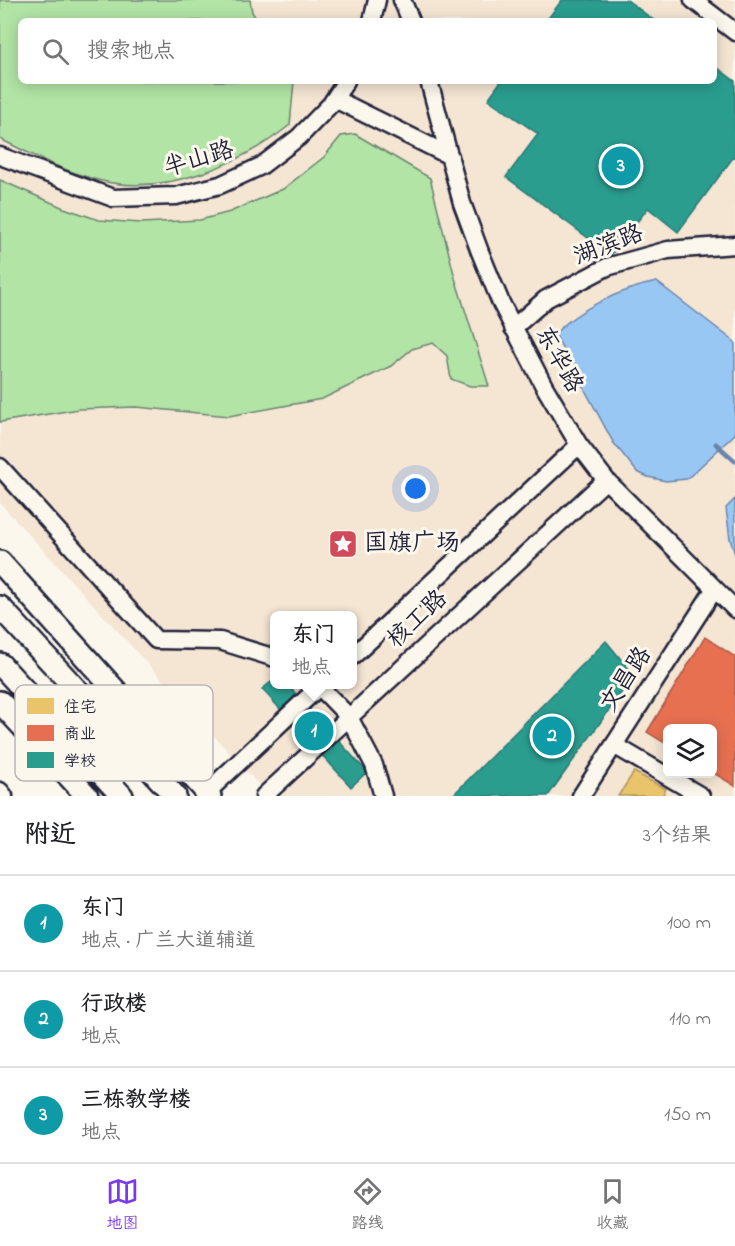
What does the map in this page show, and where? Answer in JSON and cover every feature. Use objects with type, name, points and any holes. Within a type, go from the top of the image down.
[{"type":"main road","points":[[0,562],[109,685]]},
{"type":"main road","points":[[0,607],[72,685]]},
{"type":"main road","points":[[0,664],[19,685]]},
{"type":"main road","points":[[0,702],[15,718]]},
{"type":"main road","points":[[73,781],[87,796]]},
{"type":"main road","points":[[108,781],[122,796]]},
{"type":"main road","points":[[161,781],[175,796]]},
{"type":"main road","points":[[194,781],[206,795]]},
{"type":"street","points":[[373,18],[377,0]]},
{"type":"street","points":[[402,0],[410,18]]},
{"type":"street","points":[[693,0],[717,18]]},
{"type":"street","points":[[717,18],[735,32]]},
{"type":"street","name":"半山路","points":[[0,156],[113,198],[176,196],[220,185],[261,166],[299,137],[335,99],[344,84]]},
{"type":"street","name":"东华路","points":[[430,84],[462,203],[480,252],[513,328],[544,386],[579,445],[606,480],[735,609]]},
{"type":"street","points":[[335,99],[450,156]]},
{"type":"street","name":"湖滨路","points":[[513,328],[546,299],[607,267],[668,250],[735,245]]},
{"type":"street","name":"核工路","points":[[357,652],[579,445]]},
{"type":"street","points":[[0,467],[156,640],[220,641],[270,656]]},
{"type":"street","name":"核工路","points":[[264,796],[606,480]]},
{"type":"street","name":"文昌路","points":[[581,796],[714,590]]},
{"type":"street","points":[[206,795],[316,689]]},
{"type":"street","points":[[324,689],[349,717],[374,765],[383,796]]},
{"type":"street","points":[[614,745],[701,796]]},
{"type":"street","points":[[0,791],[4,796]]},
{"type":"shaded area","points":[[0,0],[735,0],[735,796],[269,796],[213,735],[213,685],[167,685],[0,503]]},
{"type":"green space","points":[[0,0],[250,0],[252,12],[256,18],[18,18],[18,84],[294,84],[290,125],[226,164],[177,180],[151,184],[126,184],[89,178],[50,163],[0,139]]},
{"type":"green space","points":[[355,134],[430,178],[455,278],[489,386],[470,386],[451,379],[447,356],[433,343],[412,349],[391,366],[322,399],[229,416],[136,407],[79,409],[0,422],[0,180],[64,208],[99,220],[141,223],[200,220],[230,212],[283,189],[324,157],[341,136]]},
{"type":"water","points":[[657,282],[735,342],[735,434],[687,479],[666,481],[637,472],[613,442],[555,334],[588,308],[616,294]]},
{"type":"water","points":[[735,499],[735,554],[730,539],[726,508]]},
{"type":"building: 住宅","points":[[634,772],[666,789],[662,796],[618,796]]},
{"type":"building: 商业","points":[[705,637],[735,657],[735,786],[717,775],[717,724],[663,724],[663,742],[647,732]]},
{"type":"building: 学校","points":[[562,0],[627,0],[651,18],[548,18]]},
{"type":"building: 学校","points":[[717,67],[735,81],[735,155],[678,232],[648,208],[611,255],[506,177],[538,134],[488,99],[499,84],[717,84]]},
{"type":"building: 学校","points":[[606,641],[634,675],[548,796],[452,796]]},
{"type":"building: 学校","points":[[270,683],[270,689],[292,689],[367,772],[351,787],[262,689]]},
{"type":"waterway","points":[[716,444],[735,461]]},
{"type":"place","name":"三栋教学楼","points":[[621,166]]},
{"type":"place","name":"国旗广场","points":[[343,544]]},
{"type":"place","name":"东门","points":[[314,731]]},
{"type":"place","name":"行政楼","points":[[552,736]]}]
